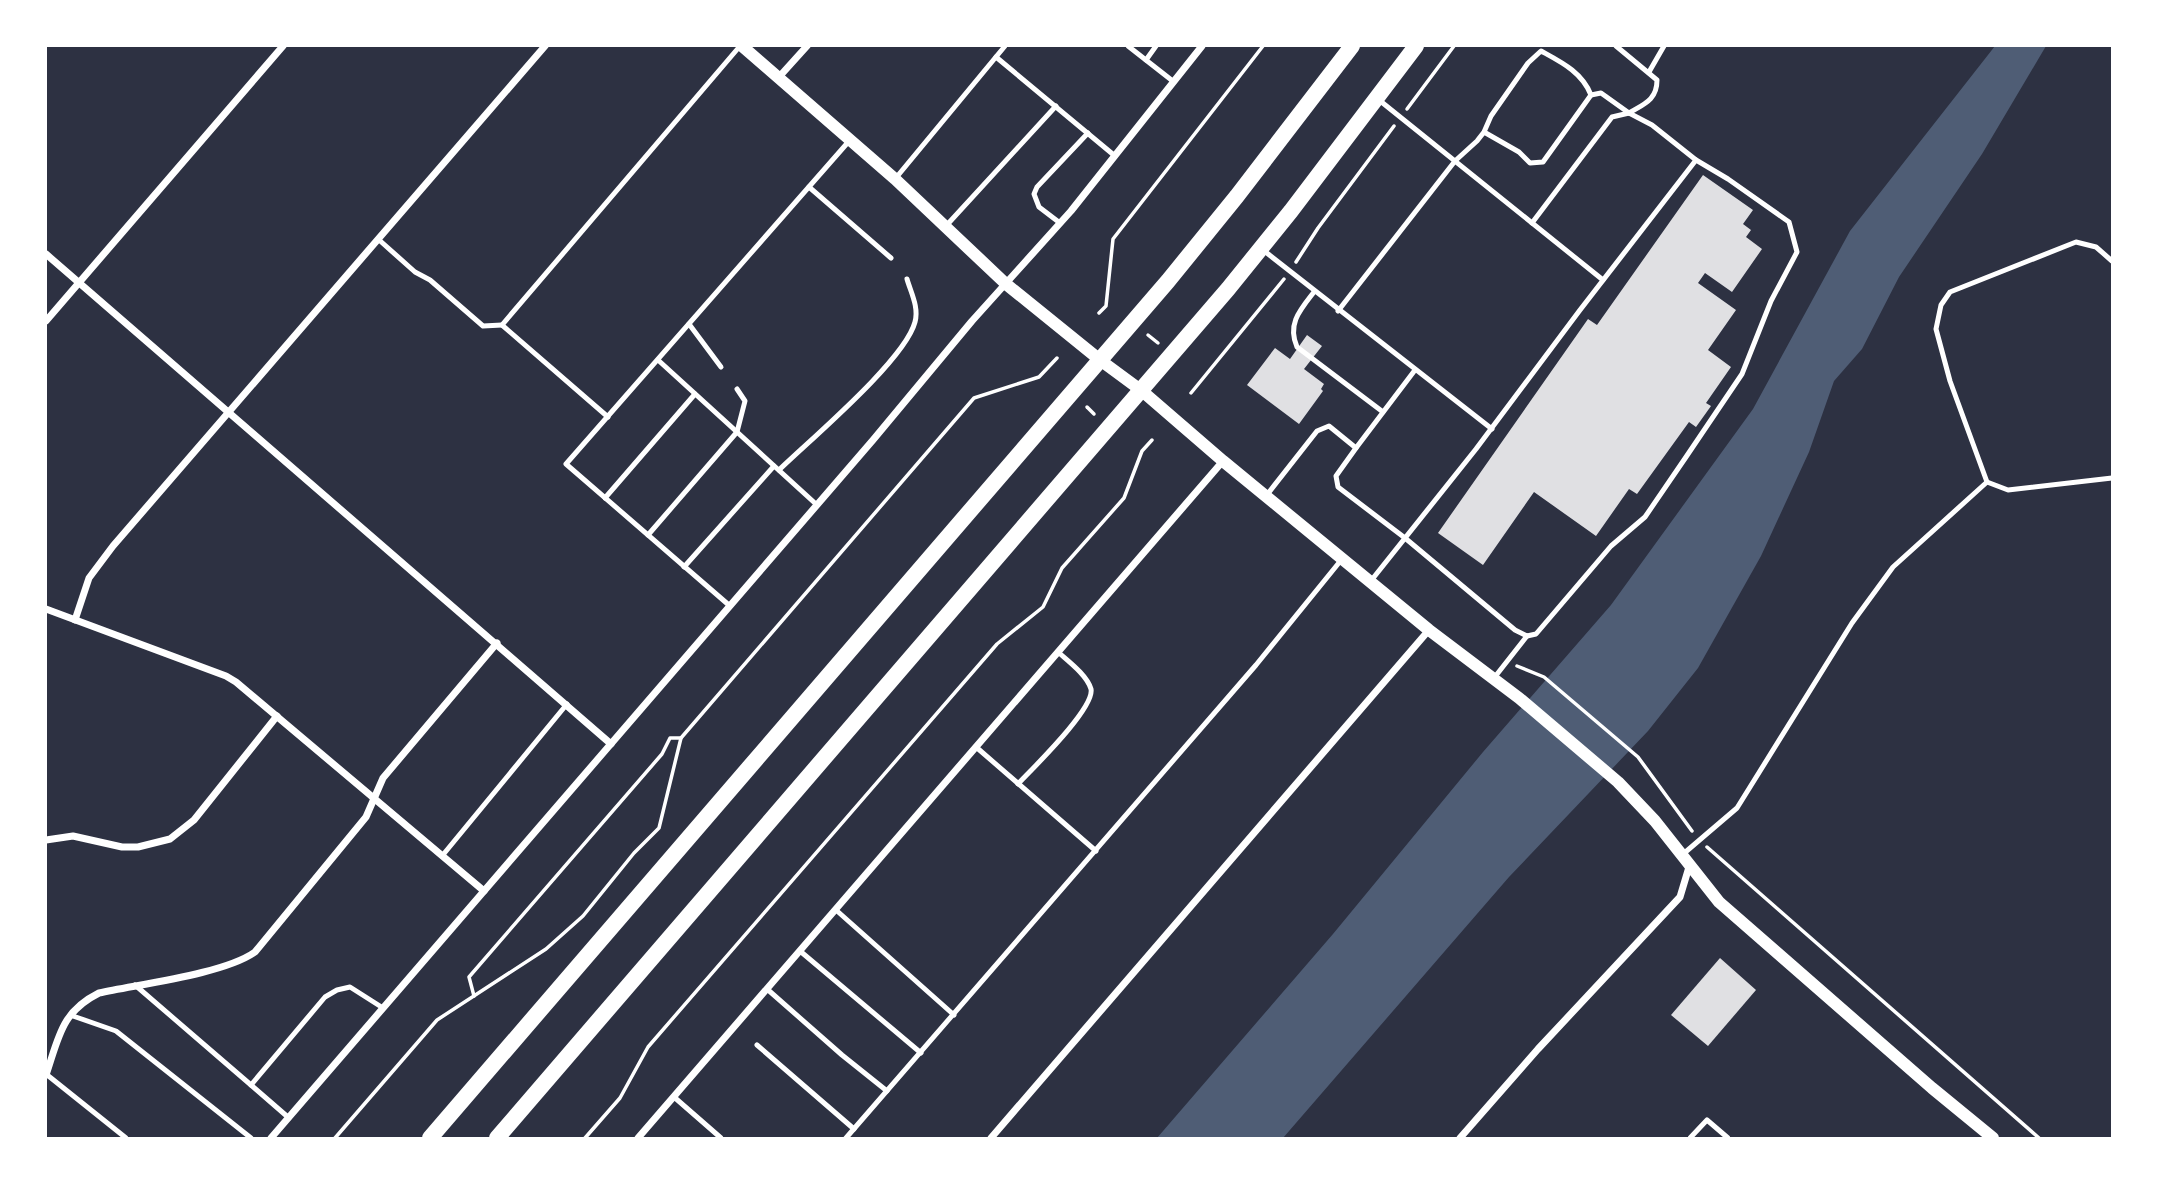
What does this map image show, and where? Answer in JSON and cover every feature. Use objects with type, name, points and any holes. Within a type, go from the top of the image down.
[{"type":"main road","points":[[430,1139],[1100,360],[1237,196],[1352,46]]},
{"type":"main road","points":[[498,1139],[1142,391],[1261,248],[1416,46]]},
{"type":"street","points":[[46,321],[284,46]]},
{"type":"street","points":[[75,620],[94,571],[545,46]]},
{"type":"street","points":[[741,46],[895,179],[1006,284],[1142,391],[1342,559],[1429,630],[1519,698],[1618,782],[1655,821],[1719,902],[1993,1139]]},
{"type":"street","points":[[779,77],[807,46]]},
{"type":"street","points":[[271,1139],[1060,223],[1202,46]]},
{"type":"street","points":[[46,254],[611,744]]},
{"type":"street","points":[[638,1139],[1223,461]]},
{"type":"street","points":[[46,609],[236,682],[484,891]]},
{"type":"street","points":[[991,1139],[1429,630]]},
{"type":"street","points":[[46,1075],[69,1015],[83,1001],[99,993],[222,967],[243,961],[255,952],[366,817],[383,778],[497,643]]},
{"type":"street","points":[[46,840],[73,836],[122,847],[138,847],[170,839],[194,820],[278,716]]},
{"type":"street","points":[[1460,1139],[1538,1049],[1681,897],[1689,867]]},
{"type":"lane","points":[[502,325],[741,46]]},
{"type":"lane","points":[[895,179],[1005,46]]},
{"type":"lane","points":[[1128,46],[1174,82]]},
{"type":"lane","points":[[1146,60],[1156,46]]},
{"type":"lane","points":[[1532,223],[1612,117],[1629,113],[1652,100],[1657,90],[1657,80],[1616,46]]},
{"type":"lane","points":[[1648,72],[1664,46]]},
{"type":"lane","points":[[1338,311],[1455,161],[1484,132],[1491,116],[1541,51],[1568,66],[1586,83],[1591,94]]},
{"type":"lane","points":[[996,57],[1115,156]]},
{"type":"lane","points":[[1484,132],[1519,152],[1530,163],[1543,162],[1591,94],[1601,93],[1652,125],[1696,160],[1728,178],[1789,222],[1797,252],[1771,301],[1742,374],[1645,517],[1612,546],[1536,634],[1527,636],[1494,678]]},
{"type":"lane","points":[[1377,98],[1603,281]]},
{"type":"lane","points":[[945,227],[1056,106]]},
{"type":"lane","points":[[1060,223],[1040,206],[1034,194],[1037,187],[1088,133]]},
{"type":"lane","points":[[730,607],[566,464],[850,140]]},
{"type":"lane","points":[[1370,582],[1492,429],[1696,160]]},
{"type":"lane","points":[[808,187],[891,258]]},
{"type":"lane","points":[[378,239],[483,326],[502,325],[608,417]]},
{"type":"lane","points":[[2112,261],[2096,247],[2076,242],[1950,292],[1941,305],[1936,329],[1950,381],[1987,482],[2008,490],[2112,478]]},
{"type":"lane","points":[[1261,248],[1492,429]]},
{"type":"lane","points":[[684,567],[776,468],[871,382],[908,339],[915,321],[916,309],[907,279]]},
{"type":"lane","points":[[1314,292],[1295,319],[1293,334],[1297,347],[1383,412]]},
{"type":"lane","points":[[689,324],[721,368]]},
{"type":"lane","points":[[658,360],[817,505]]},
{"type":"lane","points":[[1415,370],[1336,476],[1338,487],[1527,636]]},
{"type":"lane","points":[[648,535],[737,432],[745,401],[737,388]]},
{"type":"lane","points":[[605,498],[695,394]]},
{"type":"lane","points":[[1266,496],[1317,430],[1329,426],[1356,448]]},
{"type":"lane","points":[[1682,855],[1737,808],[1876,588],[1893,567],[1987,482]]},
{"type":"lane","points":[[846,1139],[1256,664],[1342,559]]},
{"type":"lane","points":[[1018,784],[1087,707],[1091,697],[1090,686],[1084,677],[1058,652]]},
{"type":"lane","points":[[442,856],[567,704]]},
{"type":"lane","points":[[976,747],[1096,850]]},
{"type":"lane","points":[[836,910],[954,1015]]},
{"type":"lane","points":[[800,951],[920,1053]]},
{"type":"lane","points":[[135,985],[289,1118]]},
{"type":"lane","points":[[251,1085],[325,997],[350,987],[383,1008]]},
{"type":"lane","points":[[767,989],[887,1091]]},
{"type":"lane","points":[[69,1015],[116,1031],[251,1139]]},
{"type":"lane","points":[[757,1045],[854,1129]]},
{"type":"lane","points":[[46,1075],[126,1139]]},
{"type":"lane","points":[[674,1097],[721,1139]]},
{"type":"lane","points":[[1690,1139],[1707,1120],[1728,1139]]},
{"type":"path","points":[[1099,313],[1106,306],[1113,239],[1263,46]]},
{"type":"path","points":[[1191,393],[1290,272],[1318,229],[1454,46]]},
{"type":"path","points":[[1148,335],[1158,343]]},
{"type":"path","points":[[335,1139],[437,1020],[547,949],[583,916],[634,853],[659,828],[681,738],[974,398],[1039,377],[1057,358]]},
{"type":"path","points":[[1087,407],[1094,414]]},
{"type":"path","points":[[585,1139],[621,1098],[648,1047],[997,644],[1043,607],[1062,568],[1124,498],[1142,452],[1152,440]]},
{"type":"path","points":[[1508,659],[1544,677],[1638,757],[1699,840],[2039,1139]]},
{"type":"path","points":[[474,996],[469,977],[662,754],[670,738],[681,738]]},
{"type":"water","points":[[1995,46],[2046,46],[1982,154],[1899,277],[1862,349],[1834,381],[1809,452],[1761,556],[1698,668],[1648,731],[1509,877],[1283,1138],[1157,1138],[1333,934],[1483,752],[1611,605],[1753,409],[1850,231]]},
{"type":"building","points":[[1703,175],[1753,210],[1743,224],[1751,230],[1746,237],[1762,249],[1732,292],[1705,273],[1698,283],[1736,310],[1708,350],[1731,367],[1706,403],[1711,406],[1696,427],[1689,422],[1637,494],[1629,489],[1596,536],[1534,492],[1483,565],[1438,533],[1588,319],[1597,325]]},
{"type":"building","points":[[1307,335],[1322,346],[1304,369],[1324,384],[1321,389],[1323,391],[1299,424],[1247,385],[1275,348],[1290,359]]},
{"type":"building","points":[[1720,958],[1756,990],[1708,1046],[1671,1015]]}]
